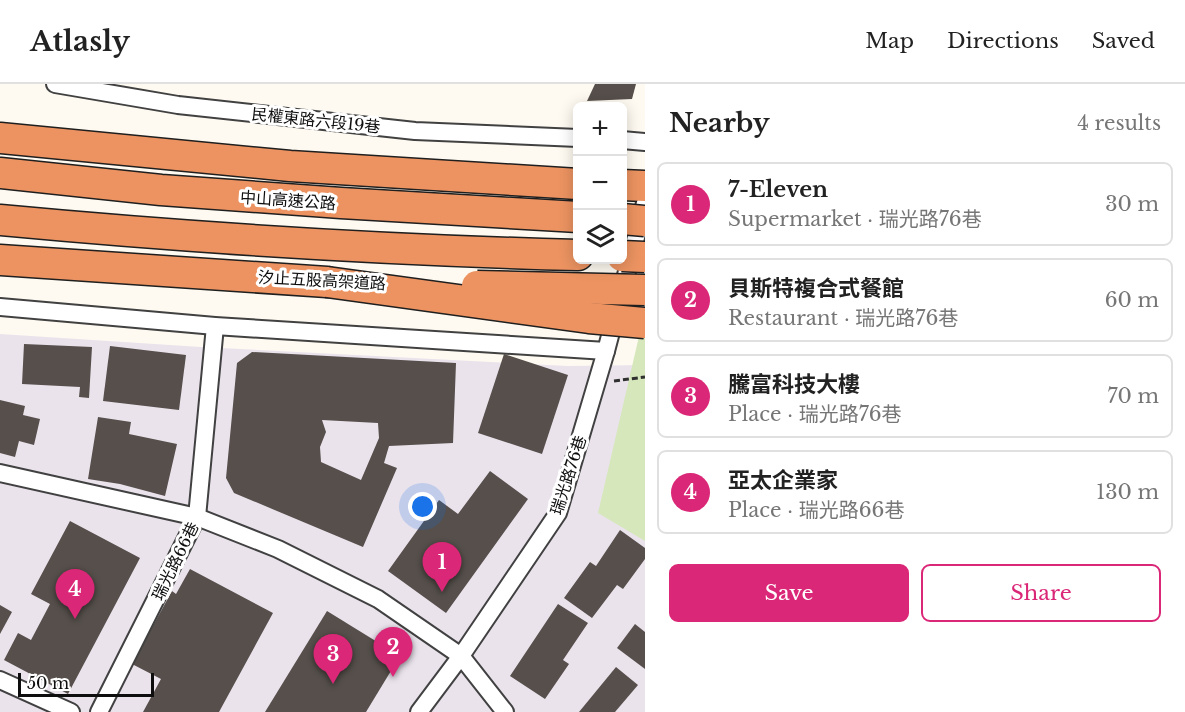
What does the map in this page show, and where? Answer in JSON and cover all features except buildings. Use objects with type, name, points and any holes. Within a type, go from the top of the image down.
[{"type":"highway","points":[[0,138],[290,166],[573,184]]},
{"type":"highway","name":"中山高速公路","points":[[0,173],[161,190],[573,217]]},
{"type":"highway","points":[[627,186],[645,186]]},
{"type":"highway","points":[[627,219],[645,220]]},
{"type":"highway","points":[[0,220],[365,248],[573,255]]},
{"type":"highway","points":[[627,256],[645,257]]},
{"type":"highway","name":"汐止五股高架道路","points":[[0,260],[327,282],[645,290]]},
{"type":"highway","points":[[327,282],[589,318],[645,323]]},
{"type":"street","name":"民權東路六段19巷","points":[[55,84],[178,105],[415,131],[573,138]]},
{"type":"street","points":[[627,141],[645,142]]},
{"type":"street","name":"瑞光路76巷","points":[[419,712],[461,656],[558,513],[606,351],[645,203]]},
{"type":"street","points":[[0,307],[215,326],[606,351]]},
{"type":"street","name":"瑞光路66巷","points":[[99,712],[197,518],[215,326]]},
{"type":"street","points":[[0,473],[197,518],[278,549],[378,599],[461,656],[505,712]]},
{"type":"street","points":[[0,680],[71,712]]},
{"type":"path","points":[[596,383],[645,377]]},
{"type":"shaded area","points":[[0,334],[568,366],[645,365],[645,712],[0,712]]},
{"type":"green space","points":[[640,332],[645,333],[645,541],[598,513]]},
{"type":"place","name":"7-Eleven","points":[[442,592]]},
{"type":"place","name":"亞太企業家","points":[[75,619]]},
{"type":"place","name":"貝斯特複合式餐館","points":[[393,677]]},
{"type":"place","name":"騰富科技大樓","points":[[333,684]]}]
